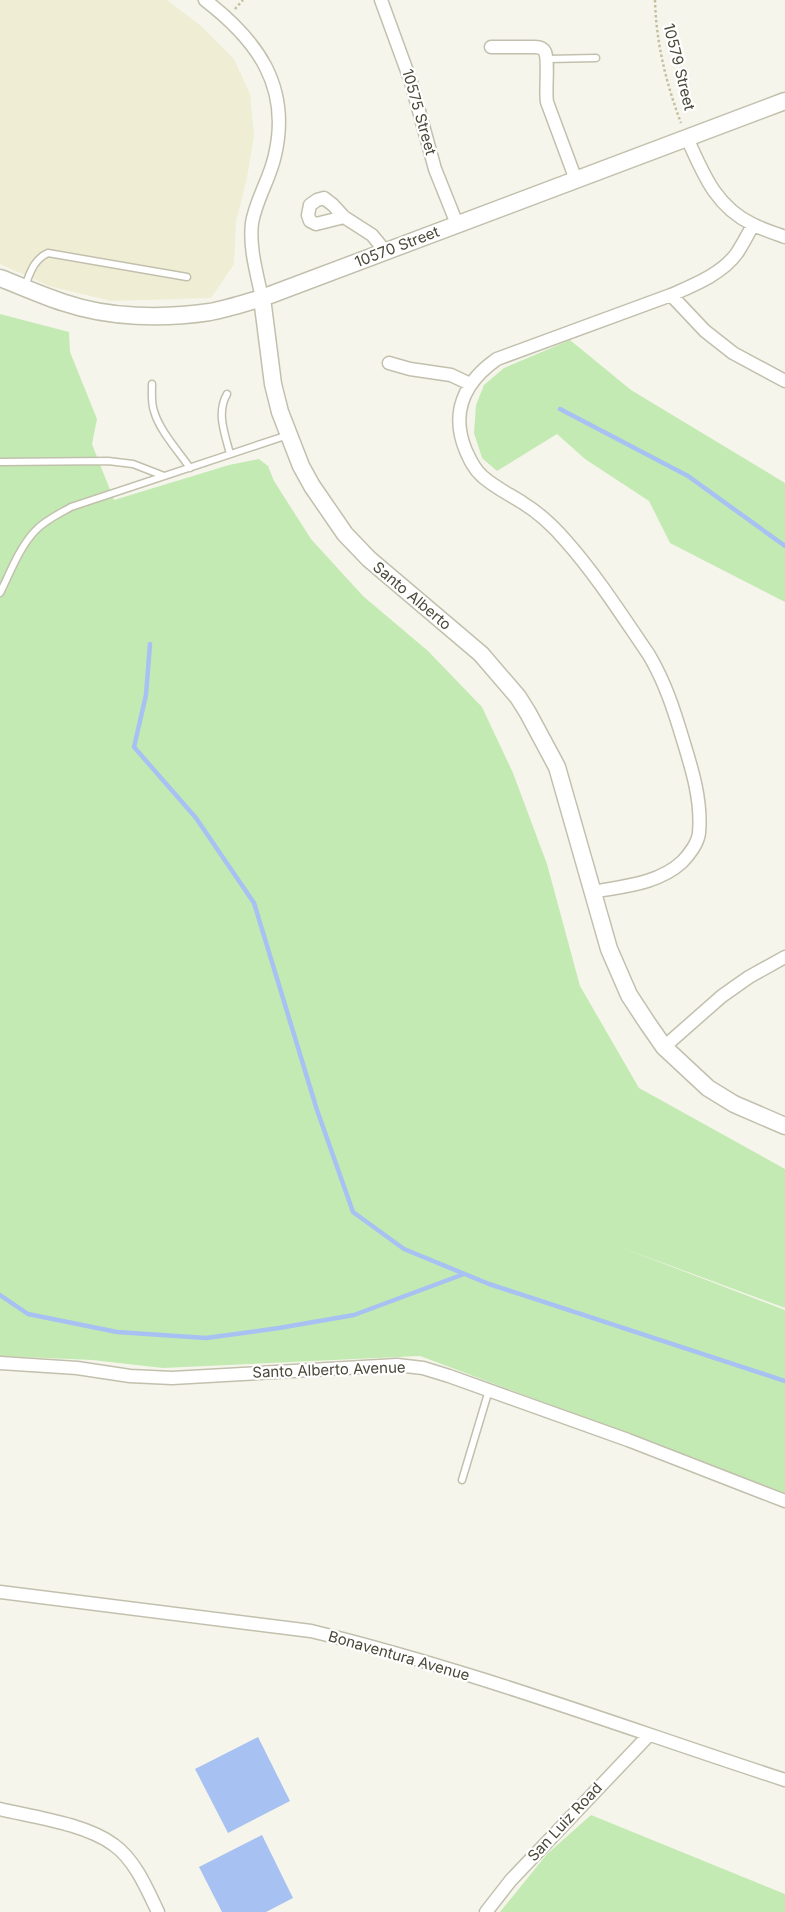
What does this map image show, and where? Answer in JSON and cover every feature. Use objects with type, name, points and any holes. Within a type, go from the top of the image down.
[{"type":"street","name":"Santo Alberto","points":[[205,0],[228,17],[254,45],[264,60],[277,98],[278,122],[275,156],[256,206],[252,225],[252,243],[262,298],[273,384],[288,435],[312,486],[346,534],[369,559],[481,654],[518,697],[544,740],[557,767],[609,949],[617,969],[630,995],[664,1047],[708,1088],[734,1104],[785,1126]]},
{"type":"street","name":"10575 Street","points":[[381,0],[411,82],[435,169],[457,224]]},
{"type":"street","points":[[491,47],[541,48],[545,51],[547,59],[545,92],[547,102],[576,180]]},
{"type":"street","name":"10570 Street","points":[[0,278],[66,304],[97,311],[135,315],[187,315],[212,312],[262,298],[785,102]]},
{"type":"street","points":[[687,138],[718,197],[736,215],[753,225],[785,237]]},
{"type":"street","points":[[344,217],[372,235],[386,252]]},
{"type":"street","points":[[593,892],[643,883],[668,873],[683,861],[694,847],[698,835],[699,809],[693,773],[670,696],[660,673],[617,609],[566,541],[544,519],[480,475],[470,462],[460,437],[458,424],[459,410],[470,384],[486,366],[497,359],[696,284],[724,265],[737,253],[753,225]]},
{"type":"street","points":[[671,295],[705,331],[733,354],[785,381]]},
{"type":"street","points":[[389,363],[410,369],[451,374],[470,384]]},
{"type":"street","points":[[664,1047],[722,996],[749,977],[785,957]]},
{"type":"street","name":"Santo Alberto Avenue","points":[[0,1363],[77,1368],[130,1376],[172,1378],[397,1365],[423,1368],[628,1440],[785,1501]]},
{"type":"street","name":"Bonaventura Avenue","points":[[0,1592],[311,1631],[356,1642],[474,1677],[785,1780]]},
{"type":"street","name":"San Luiz Road","points":[[486,1912],[510,1880],[648,1735]]},
{"type":"street","points":[[0,1808],[62,1824],[95,1835],[114,1845],[130,1862],[146,1887],[158,1912]]},
{"type":"lane","points":[[547,59],[596,58]]},
{"type":"lane","points":[[24,288],[34,264],[41,256],[48,253],[187,277]]},
{"type":"lane","points":[[152,384],[154,412],[190,468]]},
{"type":"lane","points":[[227,394],[222,403],[221,414],[230,454]]},
{"type":"lane","points":[[0,593],[19,555],[35,531],[52,517],[71,507],[288,435]]},
{"type":"lane","points":[[0,462],[108,461],[133,464],[164,476]]},
{"type":"lane","points":[[462,1480],[489,1390]]},
{"type":"path","name":"10579 Street","points":[[655,0],[656,24],[671,97],[687,138]]},
{"type":"shaded area","points":[[0,0],[167,0],[200,25],[234,59],[250,94],[254,135],[247,178],[236,222],[234,264],[211,298],[111,301],[49,286],[0,264]]},
{"type":"green space","points":[[0,314],[69,332],[70,352],[97,419],[92,444],[114,500],[229,465],[259,459],[268,466],[274,481],[311,539],[363,596],[428,651],[482,707],[513,773],[547,864],[580,986],[639,1088],[785,1169],[785,1308],[620,1247],[785,1310],[785,1498],[567,1411],[420,1356],[163,1368],[92,1360],[0,1356]]},
{"type":"green space","points":[[570,340],[631,390],[785,483],[785,602],[670,543],[649,501],[585,459],[557,434],[497,471],[482,458],[474,433],[476,405],[484,385],[504,368]]},
{"type":"green space","points":[[591,1815],[785,1894],[785,1912],[500,1912],[547,1854]]},
{"type":"water","points":[[258,1737],[290,1801],[228,1833],[195,1769]]},
{"type":"water","points":[[262,1835],[293,1898],[266,1912],[222,1912],[199,1867]]},
{"type":"waterway","points":[[560,409],[688,476],[785,546]]},
{"type":"waterway","points":[[150,644],[146,695],[134,747],[196,818],[254,903],[317,1110],[353,1212],[404,1249],[489,1284],[785,1381]]},
{"type":"waterway","points":[[0,1295],[28,1314],[117,1332],[206,1338],[354,1315],[464,1274]]}]
